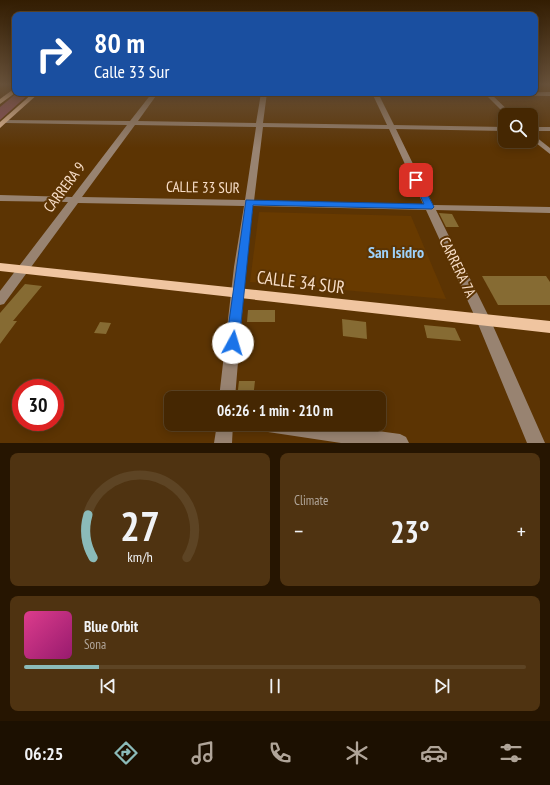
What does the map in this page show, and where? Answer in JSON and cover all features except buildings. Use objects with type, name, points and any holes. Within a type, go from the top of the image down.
[{"type":"main road","points":[[3,123],[22,106]]},
{"type":"main road","name":"CALLE 34 SUR","points":[[0,267],[550,327]]},
{"type":"street","name":"CARRERA 9","points":[[0,300],[145,106]]},
{"type":"street","points":[[228,391],[238,292],[262,106]]},
{"type":"street","name":"CARRERA 7A","points":[[381,106],[483,319],[536,443]]},
{"type":"street","points":[[3,123],[132,122],[498,129]]},
{"type":"street","points":[[538,129],[550,129]]},
{"type":"street","points":[[538,141],[550,152]]},
{"type":"street","name":"CALLE 33 SUR","points":[[0,198],[249,202],[550,210]]},
{"type":"street","points":[[223,443],[224,431]]},
{"type":"street","points":[[317,431],[400,443]]},
{"type":"shaded area","points":[[2,106],[16,106],[0,120],[0,107]]},
{"type":"shaded area","points":[[259,212],[411,216],[446,299],[250,282]]},
{"type":"district","name":"San Isidro","points":[[396,252]]},
{"type":"route","points":[[233,343],[240,266],[249,202],[429,207],[416,180]]}]
